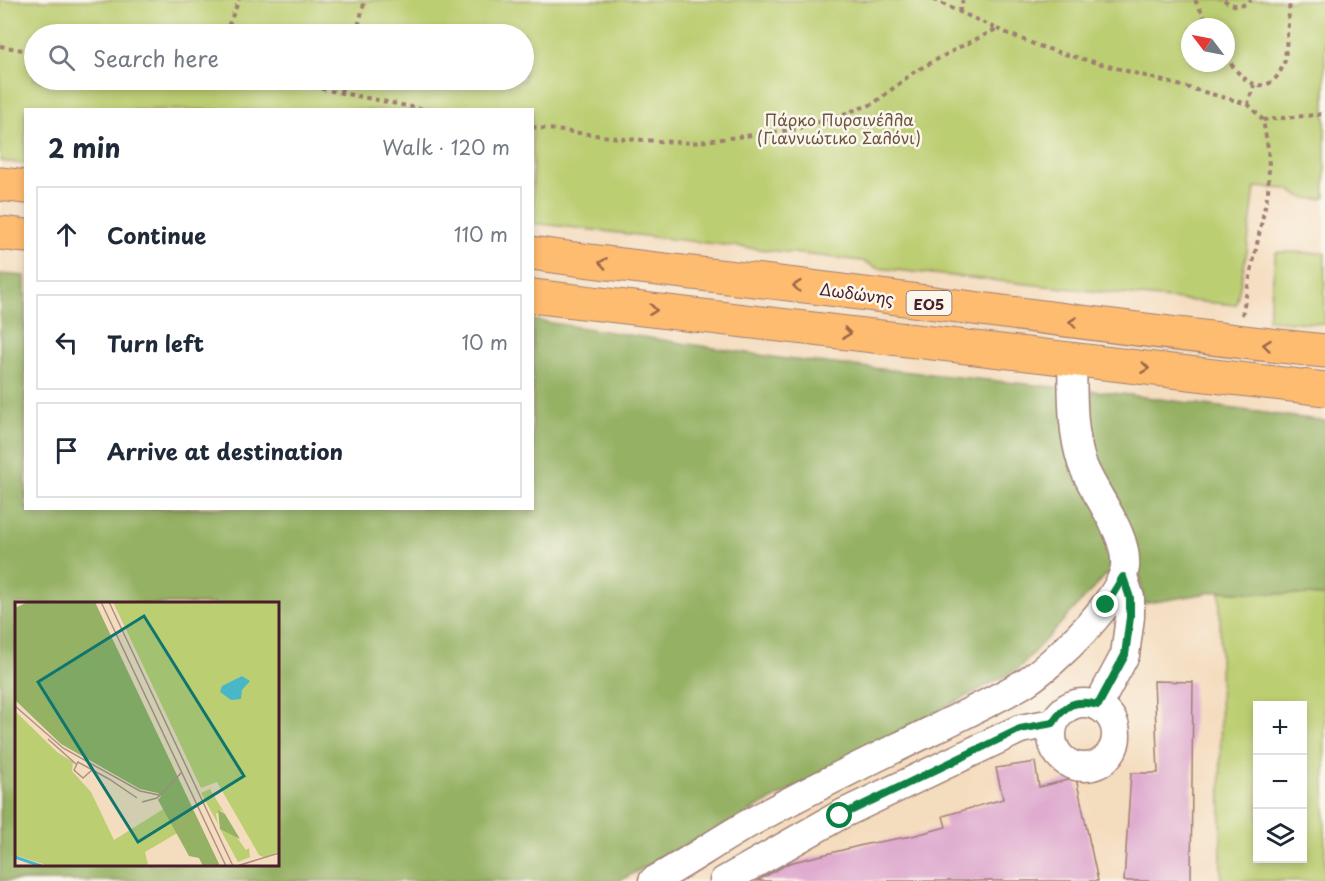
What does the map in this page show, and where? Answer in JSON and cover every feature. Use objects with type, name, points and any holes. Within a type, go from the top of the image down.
[{"type":"main road","points":[[0,184],[24,187]]},
{"type":"main road","points":[[0,233],[24,236]]},
{"type":"main road","name":"Δωδώνης","points":[[534,253],[1236,342],[1325,351]]},
{"type":"main road","name":"ΕΟ5","points":[[534,296],[1325,389]]},
{"type":"street","points":[[653,881],[754,820],[1027,681],[1087,628],[1106,605],[1123,577],[1125,563],[1121,541],[1083,466],[1077,446],[1073,419],[1072,359]]},
{"type":"street","points":[[1098,705],[1125,655],[1130,598],[1123,577]]},
{"type":"street","points":[[1087,702],[1098,705],[1113,721],[1116,742],[1112,752],[1104,761],[1094,766],[1073,766],[1057,753],[1052,743],[1053,723],[1067,707],[1076,703],[1087,702]]},
{"type":"street","points":[[724,881],[840,816],[1020,729],[1053,723]]},
{"type":"path","points":[[229,24],[239,0]]},
{"type":"path","points":[[359,24],[365,0]]},
{"type":"path","points":[[934,0],[1036,45],[1248,104],[1263,120],[1268,148],[1268,192],[1236,342]]},
{"type":"path","points":[[959,12],[963,0]]},
{"type":"path","points":[[1224,0],[1241,6],[1251,0]]},
{"type":"path","points":[[1235,69],[1254,85],[1261,86],[1276,78],[1285,60],[1290,0]]},
{"type":"path","points":[[1196,1],[1205,18]]},
{"type":"path","points":[[534,127],[626,139],[691,142],[798,129],[873,104],[914,72],[997,29]]},
{"type":"path","points":[[0,46],[24,50]]},
{"type":"path","points":[[1248,104],[1254,85]]},
{"type":"path","points":[[330,90],[417,108]]},
{"type":"path","points":[[1263,120],[1325,114]]},
{"type":"green space","name":"Πάρκο Πυρσινέλλα (Γιαννιώτικο Σαλόνι)","points":[[0,0],[1325,0],[1325,198],[1306,198],[1289,189],[1255,187],[1247,251],[1236,305],[877,268],[863,261],[534,223],[534,108],[24,108],[24,164],[0,161]]},
{"type":"green space","points":[[1276,252],[1325,253],[1325,324],[1268,320]]},
{"type":"green space","points":[[0,274],[24,276],[24,510],[534,510],[534,320],[786,359],[1122,394],[1325,421],[1325,596],[1220,591],[1143,604],[1139,570],[1106,575],[1018,669],[619,881],[0,881]]},
{"type":"green space","points":[[1220,591],[1325,596],[1325,881],[1221,881]]},
{"type":"building","points":[[1154,681],[1193,682],[1191,881],[1124,881],[1131,773],[1158,773]]},
{"type":"building","points":[[1035,762],[1039,787],[1076,778],[1098,881],[757,881],[789,863],[946,827],[943,816],[1003,799],[996,768]]},
{"type":"route","points":[[840,816],[1020,729],[1053,723],[1067,707],[1076,703],[1087,702],[1098,705],[1125,655],[1130,598],[1123,577],[1106,605]]}]
